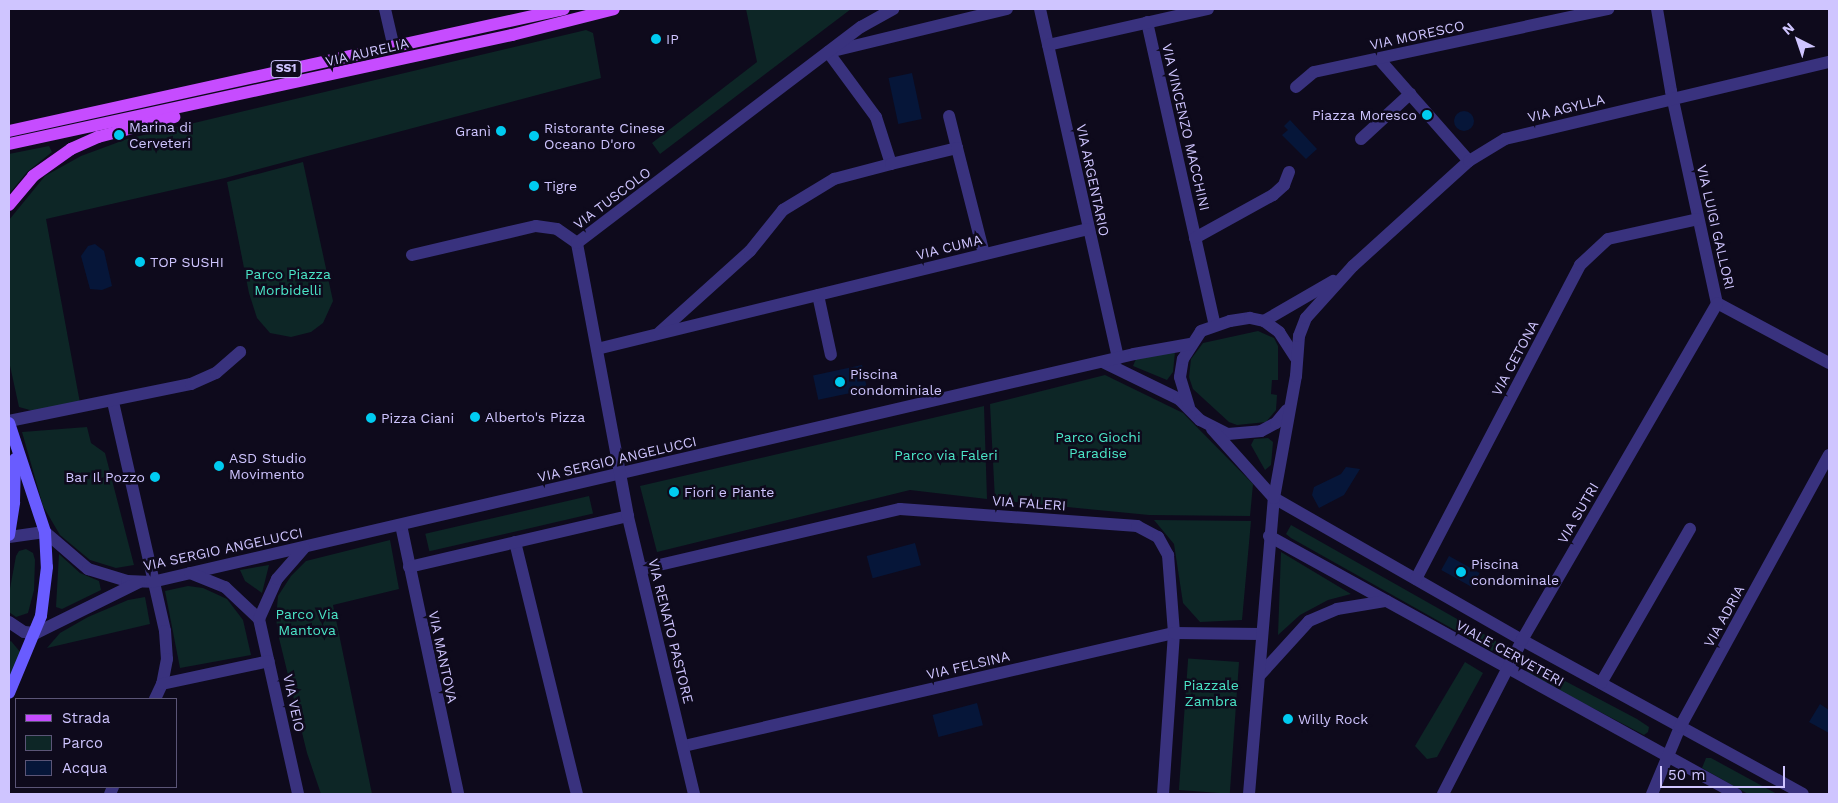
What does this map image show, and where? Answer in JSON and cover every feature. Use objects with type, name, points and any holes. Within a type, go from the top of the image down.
[{"type":"main road","name":"VIA AURELIA","points":[[9,132],[393,44],[564,9]]},
{"type":"main road","name":"VIA AURELIA","points":[[9,144],[231,97],[614,9]]},
{"type":"main road","points":[[9,139],[235,87],[315,62]]},
{"type":"main road","points":[[9,205],[33,176],[70,149],[98,137],[201,110],[231,97]]},
{"type":"street","points":[[385,9],[393,44]]},
{"type":"street","name":"VIA TUSCOLO","points":[[619,474],[577,243],[828,52],[893,9]]},
{"type":"street","name":"VIA TUSCOLO","points":[[828,52],[1007,9]]},
{"type":"street","name":"VIA ARGENTARIO","points":[[1040,9],[1118,358]]},
{"type":"street","points":[[1048,45],[1208,9]]},
{"type":"street","name":"VIA MORESCO","points":[[1296,87],[1314,72],[1608,9]]},
{"type":"street","name":"VIA LUIGI GALLORI","points":[[1657,9],[1672,95],[1717,303],[1829,363]]},
{"type":"street","name":"VIA VINCENZO MACCHINI","points":[[1147,22],[1215,325]]},
{"type":"street","points":[[828,52],[876,117],[891,164]]},
{"type":"street","points":[[1379,59],[1469,161]]},
{"type":"street","name":"VIA AGYLLA","points":[[1353,266],[1469,161],[1505,139],[1672,95],[1829,62]]},
{"type":"street","points":[[1361,138],[1410,94]]},
{"type":"street","points":[[949,116],[984,254]]},
{"type":"street","points":[[657,334],[746,255],[782,210],[834,179],[957,148]]},
{"type":"street","name":"VIA VINCENZO MACCHINI","points":[[1195,238],[1273,194],[1284,185],[1289,172]]},
{"type":"street","name":"VIA CETONA","points":[[1416,579],[1580,265],[1608,239],[1698,219]]},
{"type":"street","points":[[412,255],[536,226],[557,229],[577,243]]},
{"type":"street","name":"VIA CUMA","points":[[597,349],[1088,229]]},
{"type":"street","points":[[1264,321],[1312,295],[1353,266]]},
{"type":"street","points":[[1249,794],[1274,498],[1287,410],[1296,376],[1295,358],[1306,318],[1353,266]]},
{"type":"street","points":[[818,295],[831,356]]},
{"type":"street","name":"VIA SUTRI","points":[[1443,794],[1522,640],[1717,303]]},
{"type":"street","points":[[1190,409],[1180,377],[1182,360],[1190,344],[1201,331],[1215,325],[1250,318],[1264,321],[1279,332],[1295,358]]},
{"type":"street","name":"VIA SERGIO ANGELUCCI","points":[[138,582],[152,582],[1118,358],[1190,344]]},
{"type":"street","points":[[9,693],[36,633],[47,583],[45,532],[14,444],[9,422],[113,402],[197,382],[221,370],[240,352]]},
{"type":"street","points":[[1103,362],[1179,399],[1212,429],[1244,435],[1276,423],[1287,410]]},
{"type":"street","points":[[113,402],[152,582],[165,631],[167,659],[162,684],[155,698]]},
{"type":"street","name":"VIALE CERVETERI","points":[[1212,429],[1274,498],[1522,640],[1803,794]]},
{"type":"street","points":[[14,444],[15,485],[9,536],[45,532],[88,569],[138,582]]},
{"type":"street","name":"VIA ADRIA","points":[[1652,794],[1666,756],[1680,727],[1829,455]]},
{"type":"street","name":"VIA RENATO PASTORE","points":[[619,474],[694,794]]},
{"type":"street","name":"VIA FALERI","points":[[642,570],[900,509],[1138,526],[1158,536],[1168,555],[1174,633],[1163,794]]},
{"type":"street","points":[[409,567],[628,516]]},
{"type":"street","name":"VIA MANTOVA","points":[[400,525],[458,794]]},
{"type":"street","points":[[1601,683],[1690,529]]},
{"type":"street","name":"VIALE CERVETERI","points":[[1270,536],[1736,794]]},
{"type":"street","points":[[515,542],[577,794]]},
{"type":"street","points":[[189,572],[225,587],[259,619],[277,579],[304,547]]},
{"type":"street","points":[[9,622],[24,632],[36,633],[138,582]]},
{"type":"street","points":[[1259,676],[1310,621],[1337,608],[1386,601]]},
{"type":"street","name":"VIA VEIO","points":[[259,619],[298,794]]},
{"type":"street","name":"VIA FELSINA","points":[[684,746],[1174,633],[1262,634]]},
{"type":"street","points":[[162,684],[269,661]]},
{"type":"green space","points":[[746,9],[851,9],[660,154],[652,143],[757,62]]},
{"type":"green space","points":[[586,30],[593,33],[601,78],[225,178],[46,219],[80,403],[37,412],[19,407],[9,361],[9,220],[45,176],[81,156],[127,139]]},
{"type":"green space","points":[[49,146],[52,152],[27,172],[9,194],[9,154]]},
{"type":"green space","name":"Parco Piazza Morbidelli","points":[[303,162],[333,301],[323,323],[311,332],[291,337],[270,333],[257,318],[249,293],[227,182]]},
{"type":"green space","points":[[1258,331],[1274,338],[1278,346],[1278,380],[1272,380],[1271,394],[1277,395],[1276,410],[1266,422],[1237,425],[1229,422],[1193,389],[1189,377],[1191,359],[1203,343]]},
{"type":"green space","points":[[1175,352],[1173,372],[1167,380],[1133,366],[1136,359]]},
{"type":"green space","name":"Parco Giochi Paradise","points":[[1105,375],[1183,413],[1253,484],[1250,516],[1149,515],[995,500],[990,404]]},
{"type":"green space","name":"Parco via Faleri","points":[[984,406],[987,499],[910,490],[657,552],[640,486]]},
{"type":"green space","points":[[87,427],[91,443],[105,453],[134,565],[116,568],[90,560],[60,535],[43,506],[22,432]]},
{"type":"green space","points":[[1268,438],[1273,442],[1271,465],[1265,470],[1251,445],[1254,439]]},
{"type":"green space","points":[[589,496],[593,514],[429,551],[425,534]]},
{"type":"green space","points":[[1154,520],[1251,521],[1242,620],[1200,622],[1183,603],[1174,544]]},
{"type":"green space","points":[[1291,525],[1496,641],[1496,648],[1492,651],[1291,538],[1286,534]]},
{"type":"green space","name":"Parco Via Mantova","points":[[390,540],[399,589],[333,605],[372,794],[321,794],[307,753],[279,638],[276,619],[278,596],[291,576],[306,561]]},
{"type":"green space","points":[[26,549],[33,553],[35,560],[34,590],[28,613],[16,617],[9,612],[9,594],[16,556],[19,551]]},
{"type":"green space","points":[[1281,552],[1351,594],[1328,600],[1300,615],[1278,635]]},
{"type":"green space","points":[[59,554],[80,573],[99,581],[101,590],[62,609],[56,607]]},
{"type":"green space","points":[[269,565],[262,593],[245,581],[240,570]]},
{"type":"green space","points":[[188,586],[203,588],[227,599],[243,620],[251,655],[180,668],[165,591]]},
{"type":"green space","points":[[145,597],[150,624],[47,648],[60,633],[88,617],[128,600]]},
{"type":"green space","points":[[11,641],[21,653],[9,685],[9,642]]},
{"type":"green space","name":"Piazzale Zambra","points":[[1188,658],[1239,662],[1230,794],[1179,790]]},
{"type":"green space","points":[[1465,662],[1483,673],[1437,757],[1427,759],[1415,746]]},
{"type":"green space","points":[[1531,663],[1637,719],[1649,727],[1648,732],[1644,735],[1528,674],[1526,668]]},
{"type":"green space","points":[[1706,758],[1711,758],[1777,794],[1748,794],[1702,768]]},
{"type":"water","points":[[912,73],[922,119],[898,124],[889,78]]},
{"type":"water","points":[[1464,111],[1471,114],[1474,121],[1471,128],[1464,131],[1457,128],[1454,121],[1457,114]]},
{"type":"water","points":[[1290,120],[1317,149],[1306,159],[1282,135],[1288,130],[1284,126]]},
{"type":"water","points":[[95,244],[104,251],[112,286],[102,290],[90,289],[81,256],[88,246]]},
{"type":"water","name":"Piscina condominiale","points":[[862,365],[867,389],[818,400],[813,375]]},
{"type":"water","points":[[1346,467],[1360,469],[1344,495],[1319,508],[1312,495],[1314,487],[1341,474]]},
{"type":"water","points":[[915,543],[921,565],[873,578],[867,556]]},
{"type":"water","name":"Piscina condominale","points":[[1449,556],[1480,573],[1472,587],[1441,570]]},
{"type":"water","points":[[977,703],[983,725],[939,737],[933,715]]},
{"type":"water","points":[[1820,704],[1829,710],[1829,733],[1809,722]]},
{"type":"place","name":"IP","points":[[656,39]]},
{"type":"place","name":"Piazza Moresco","points":[[1427,115]]},
{"type":"place","name":"Granì","points":[[501,131]]},
{"type":"place","name":"Marina di Cerveteri","points":[[119,135]]},
{"type":"place","name":"Ristorante Cinese Oceano D'oro","points":[[534,136]]},
{"type":"place","name":"Tigre","points":[[534,186]]},
{"type":"place","name":"TOP SUSHI","points":[[140,262]]},
{"type":"place","name":"Piscina condominiale","points":[[840,382]]},
{"type":"place","name":"Alberto's Pizza","points":[[475,417]]},
{"type":"place","name":"Pizza Ciani","points":[[371,418]]},
{"type":"place","name":"ASD Studio Movimento","points":[[219,466]]},
{"type":"place","name":"Bar Il Pozzo","points":[[155,477]]},
{"type":"place","name":"Fiori e Piante","points":[[674,492]]},
{"type":"place","name":"Piscina condominale","points":[[1461,572]]},
{"type":"place","name":"Willy Rock","points":[[1288,719]]}]
